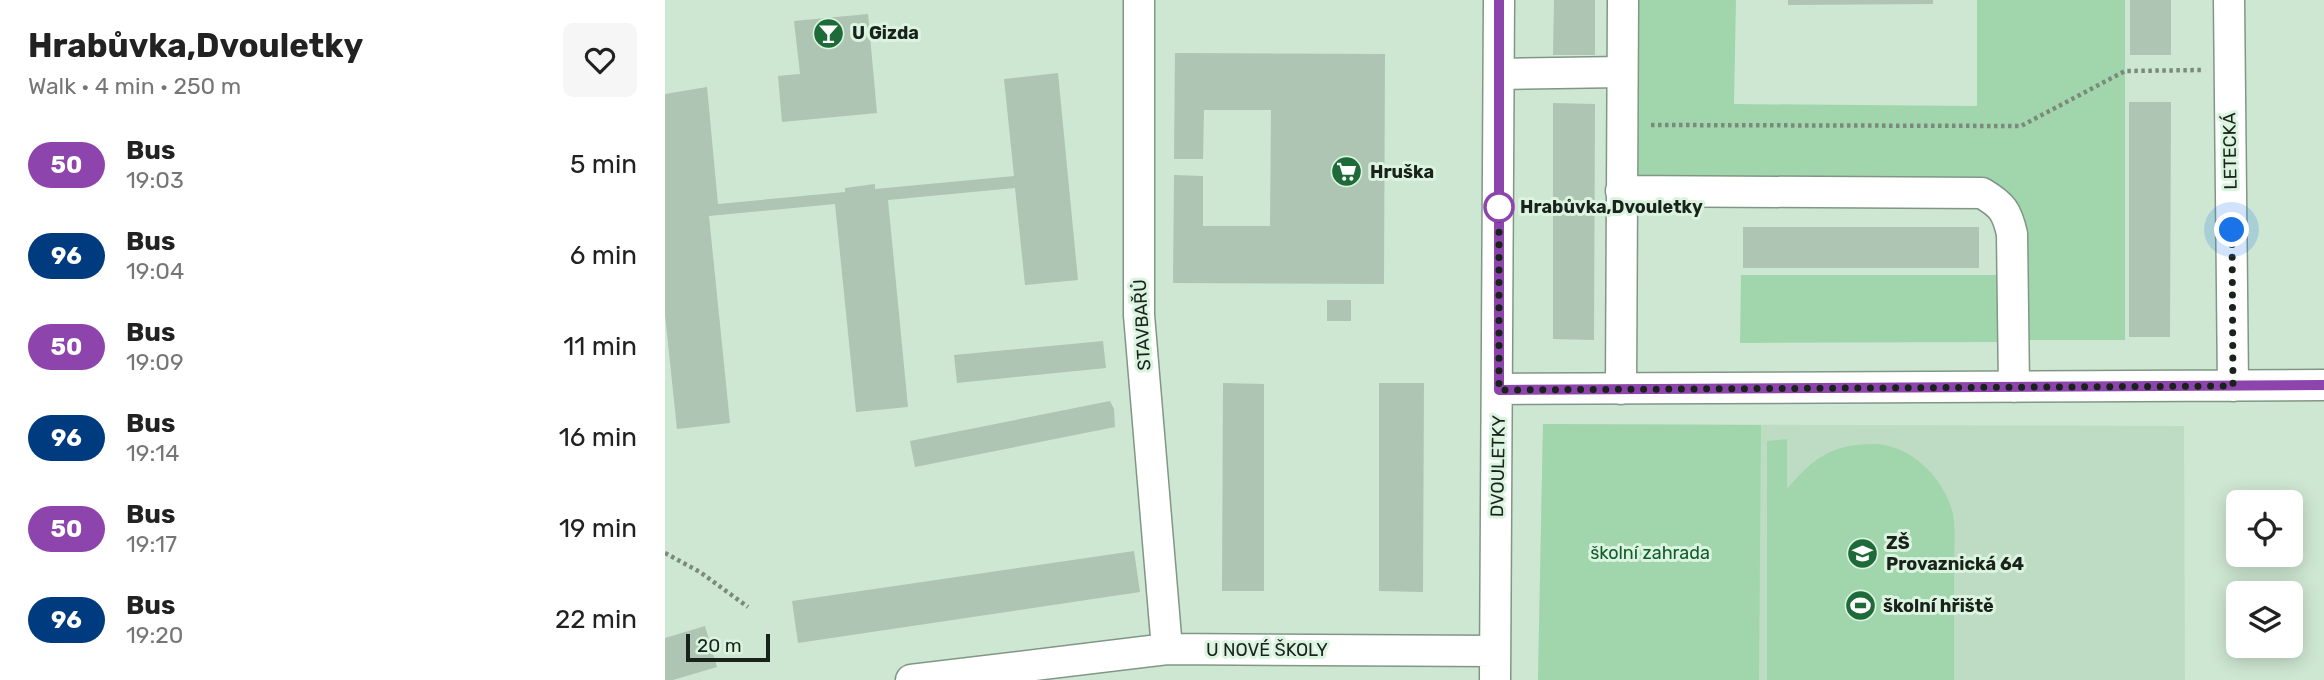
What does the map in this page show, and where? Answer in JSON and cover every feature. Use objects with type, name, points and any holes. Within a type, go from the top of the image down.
[{"type":"street","name":"STAVBAŘŮ","points":[[1139,0],[1139,314],[1167,649]]},
{"type":"street","name":"DVOULETKY","points":[[1495,665],[1499,390],[1499,0]]},
{"type":"street","points":[[1621,389],[1623,0]]},
{"type":"street","name":"LETECKÁ","points":[[2229,0],[2233,386]]},
{"type":"street","points":[[1499,74],[1622,72]]},
{"type":"street","points":[[1622,191],[1982,193],[1998,202],[2005,212],[2012,234],[2014,387]]},
{"type":"street","points":[[1499,390],[2324,386]]},
{"type":"street","name":"U NOVÉ ŠKOLY","points":[[911,680],[1041,672],[1167,649],[1495,665]]},
{"type":"path","points":[[1622,125],[2021,126],[2125,71],[2229,69]]},
{"type":"path","points":[[665,553],[700,572],[748,607]]},
{"type":"shaded area","name":"ZŠ Provaznická 64","points":[[1543,424],[2184,426],[2185,680],[1538,680]]},
{"type":"green space","points":[[1631,0],[1736,0],[1734,104],[1977,106],[1977,0],[2125,0],[2125,340],[2023,340],[2014,201],[1631,182]]},
{"type":"green space","points":[[1741,275],[1999,275],[2001,342],[1740,343]]},
{"type":"green space","name":"školní zahrada","points":[[1543,424],[1761,425],[1759,680],[1538,680]]},
{"type":"green space","name":"školní hřiště","points":[[1787,439],[1787,489],[1824,455],[1859,445],[1873,444],[1900,450],[1913,457],[1934,476],[1949,501],[1953,514],[1954,680],[1767,680],[1767,441]]},
{"type":"building","points":[[1554,0],[1595,0],[1595,55],[1553,55]]},
{"type":"building","points":[[1788,0],[1933,0],[1933,4],[1788,5]]},
{"type":"building","points":[[2130,0],[2171,0],[2171,55],[2130,55]]},
{"type":"building","points":[[868,14],[877,113],[782,122],[778,76],[800,74],[794,21]]},
{"type":"building","points":[[1175,53],[1385,54],[1384,284],[1173,283],[1174,175],[1203,176],[1203,226],[1270,226],[1271,110],[1204,110],[1203,159],[1174,159]]},
{"type":"building","points":[[1058,73],[1078,280],[1025,285],[1015,188],[888,200],[908,407],[856,412],[835,204],[709,216],[730,423],[677,429],[665,315],[665,94],[707,87],[718,204],[845,192],[845,188],[875,184],[875,189],[1014,176],[1004,79]]},
{"type":"building","points":[[2129,102],[2171,102],[2170,337],[2129,337]]},
{"type":"building","points":[[1553,103],[1595,104],[1594,340],[1553,339]]},
{"type":"building","points":[[1743,227],[1979,227],[1979,268],[1743,268]]},
{"type":"building","points":[[1327,300],[1351,300],[1351,321],[1327,321]]},
{"type":"building","points":[[1103,341],[1106,368],[957,383],[954,355]]},
{"type":"building","points":[[1223,383],[1264,384],[1264,591],[1222,591]]},
{"type":"building","points":[[1379,383],[1424,383],[1423,592],[1379,591]]},
{"type":"building","points":[[1110,401],[1114,409],[1115,427],[915,467],[910,441]]},
{"type":"building","points":[[1134,551],[1140,592],[798,643],[792,601]]},
{"type":"building","points":[[705,626],[717,667],[665,680],[665,638]]},
{"type":"bus line","name":"50","points":[[1499,0],[1499,390],[2324,385]]},
{"type":"place","name":"U Gizda","points":[[829,33]]},
{"type":"place","name":"Hruška","points":[[1347,172]]},
{"type":"place","name":"Hrabůvka,Dvouletky","points":[[1499,207]]},
{"type":"place","name":"ZŠ Provaznická 64","points":[[1863,553]]},
{"type":"place","name":"školní hřiště","points":[[1860,606]]},
{"type":"route","points":[[1499,207],[1499,390],[2233,386],[2232,230]]}]
